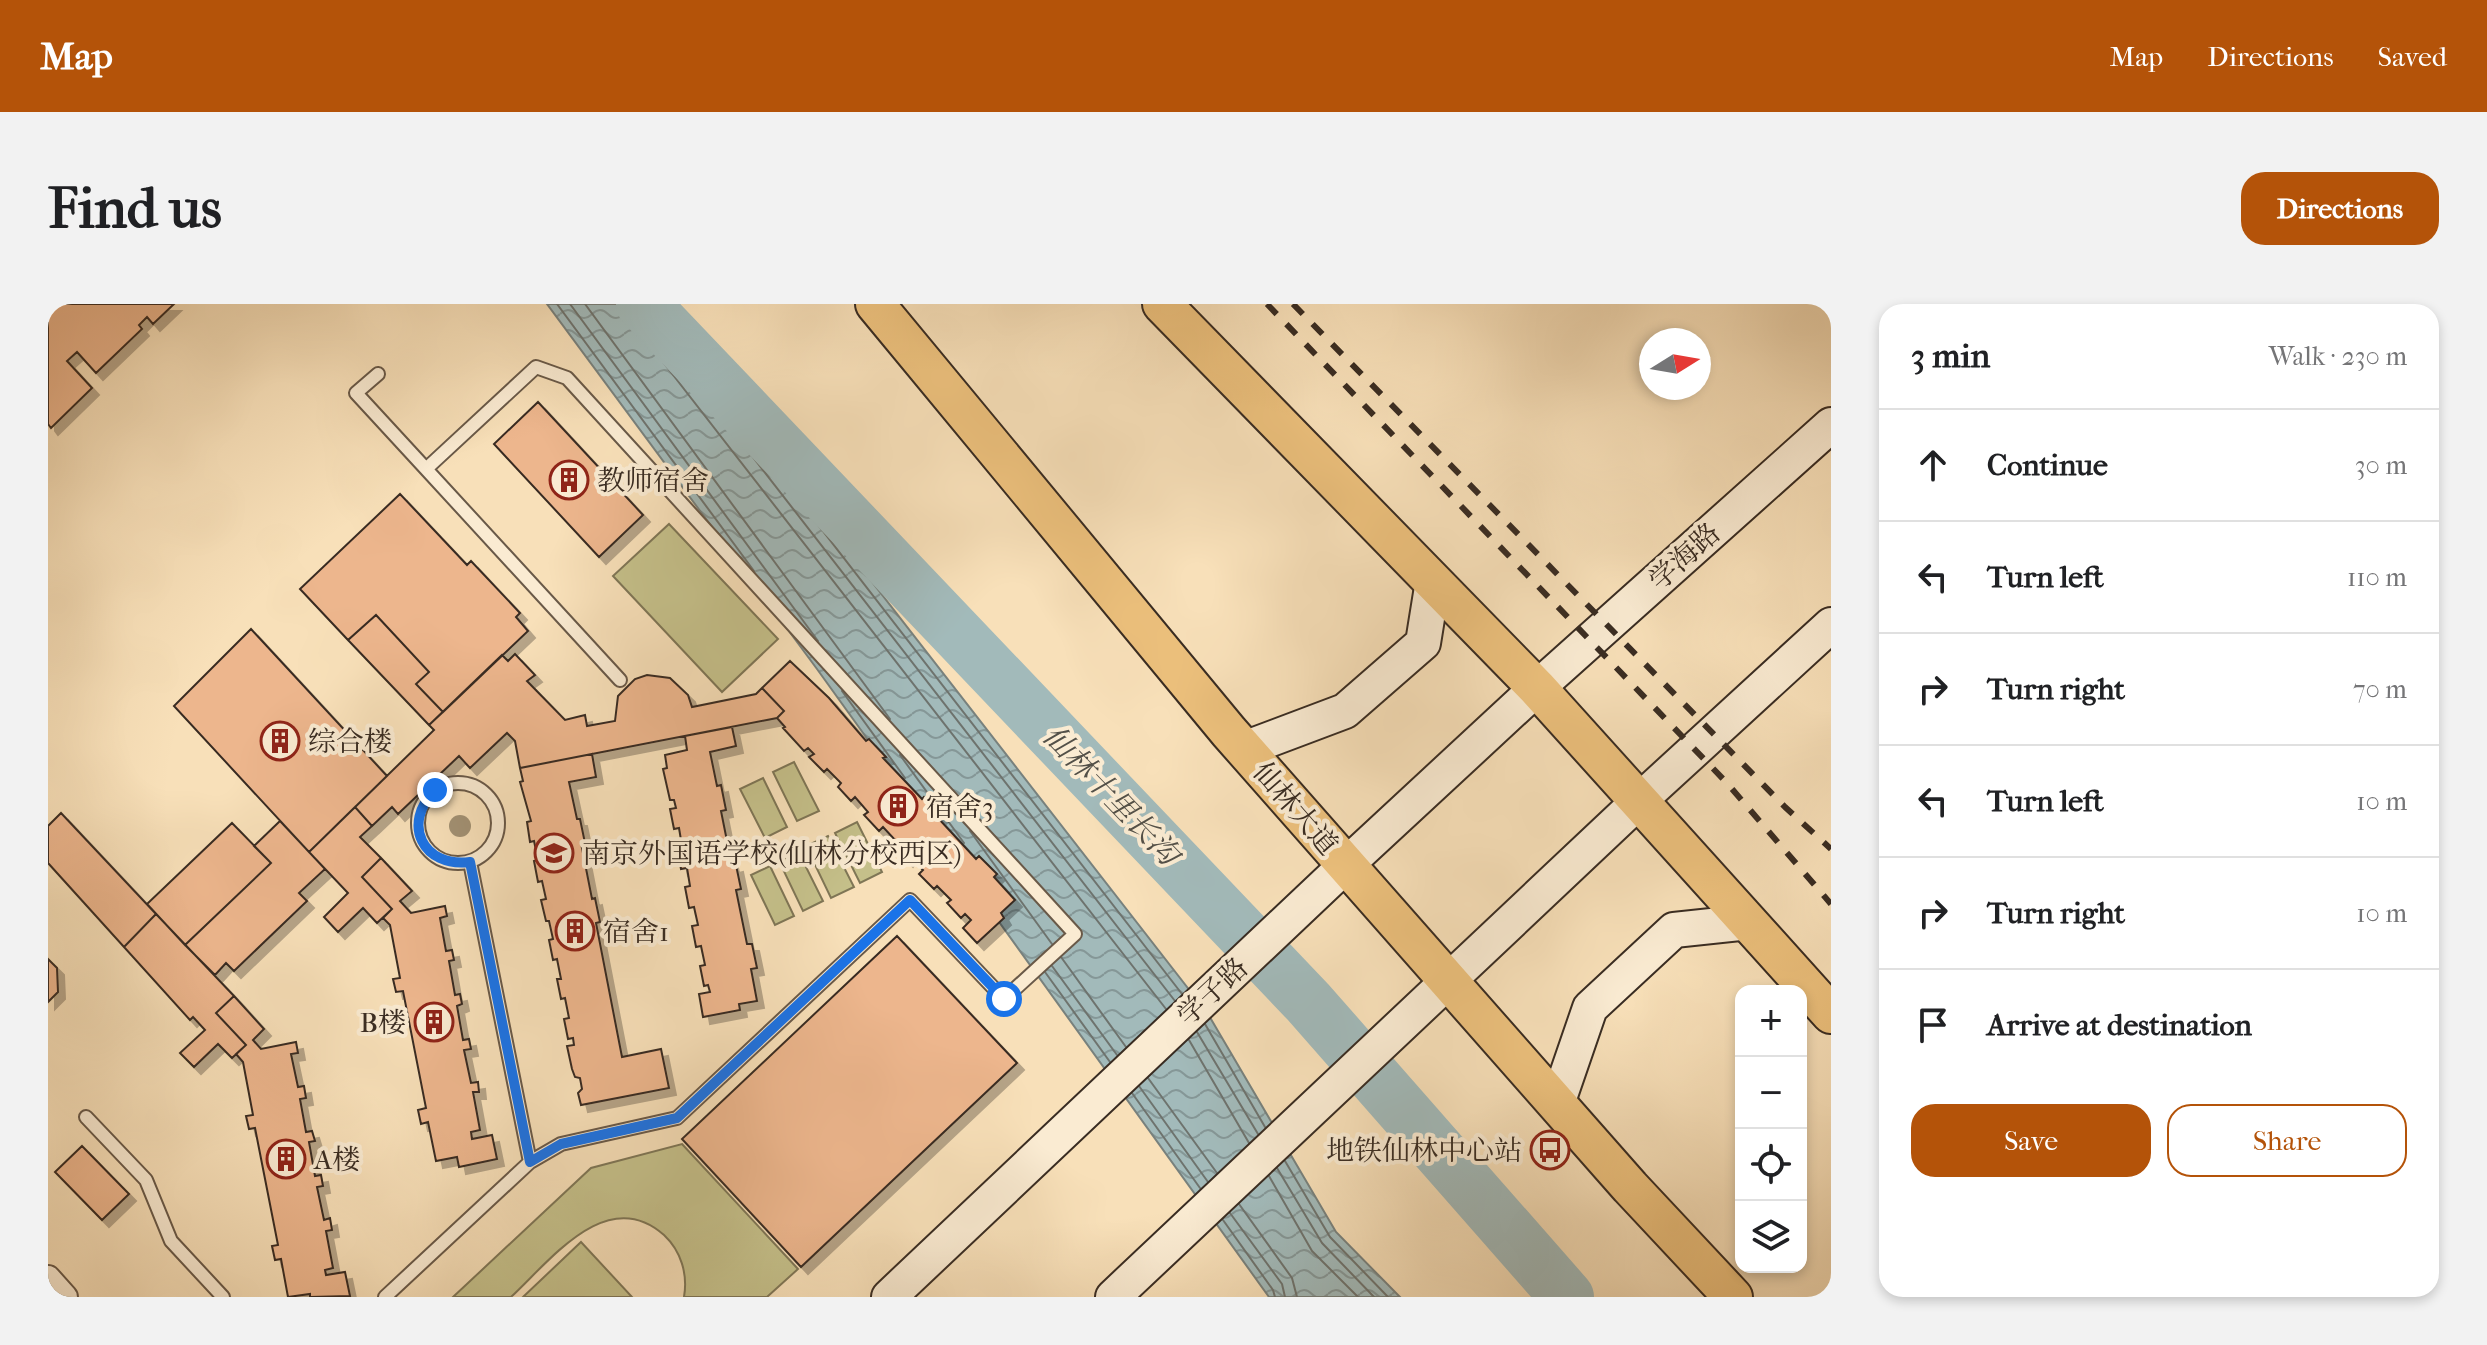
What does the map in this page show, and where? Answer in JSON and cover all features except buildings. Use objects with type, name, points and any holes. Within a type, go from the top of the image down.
[{"type":"main road","name":"仙林大道","points":[[875,304],[1244,749],[1557,1104],[1733,1297]]},
{"type":"main road","points":[[1162,304],[1537,688],[1831,1014]]},
{"type":"main road","name":"学海路","points":[[1537,688],[1831,425]]},
{"type":"main road","points":[[1244,749],[1345,711],[1423,643],[1433,581]]},
{"type":"main road","points":[[1113,1297],[1639,801],[1831,625]]},
{"type":"main road","name":"学子路","points":[[889,1297],[1537,688]]},
{"type":"main road","points":[[1557,1104],[1590,1008],[1674,930],[1749,922]]},
{"type":"street","points":[[48,1278],[65,1297]]},
{"type":"lane","points":[[385,1297],[530,1162],[561,1144],[677,1118],[910,900],[1004,999],[1075,934],[567,378],[536,367],[426,469]]},
{"type":"lane","points":[[378,374],[356,393],[620,680]]},
{"type":"lane","points":[[446,785],[471,785],[491,800],[497,812],[499,824],[490,848],[482,857],[470,862],[445,862],[425,847],[420,835],[420,810],[435,790],[446,785]]},
{"type":"lane","points":[[470,862],[530,1162]]},
{"type":"lane","points":[[86,1117],[146,1180],[171,1241],[223,1297]]},
{"type":"shaded area","points":[[669,524],[778,639],[722,692],[613,576]]},
{"type":"shaded area","points":[[794,762],[819,811],[797,821],[773,772]]},
{"type":"shaded area","points":[[763,778],[787,827],[765,838],[740,789]]},
{"type":"shaded area","points":[[857,822],[882,872],[860,883],[835,833]]},
{"type":"shaded area","points":[[828,836],[854,887],[831,898],[806,846]]},
{"type":"shaded area","points":[[798,851],[823,901],[803,911],[779,861]]},
{"type":"shaded area","points":[[770,866],[794,916],[775,925],[751,875]]},
{"type":"shaded area","points":[[682,1144],[798,1269],[767,1297],[684,1297],[682,1263],[670,1241],[643,1222],[622,1218],[601,1223],[581,1233],[511,1297],[453,1297],[591,1168]]},
{"type":"shaded area","points":[[581,1242],[632,1297],[523,1297]]},
{"type":"water","points":[[547,304],[656,304],[1208,1014],[1336,1232],[1400,1297],[1269,1297],[817,669]]},
{"type":"waterway","name":"仙林十里长沟","points":[[643,304],[1308,1002],[1567,1297]]},
{"type":"railway","points":[[1267,304],[1726,782],[1831,904]]},
{"type":"railway","points":[[1293,304],[1785,807],[1831,849]]},
{"type":"place","name":"教师宿舍","points":[[569,480]]},
{"type":"place","name":"综合楼","points":[[280,741]]},
{"type":"place","name":"宿舍3","points":[[898,806]]},
{"type":"place","name":"南京外国语学校(仙林分校西区)","points":[[554,853]]},
{"type":"place","name":"宿舍1","points":[[575,931]]},
{"type":"place","name":"B楼","points":[[434,1022]]},
{"type":"place","name":"地铁仙林中心站","points":[[1550,1150]]},
{"type":"place","name":"A楼","points":[[286,1159]]},
{"type":"route","points":[[435,790],[420,810],[420,835],[425,847],[445,862],[470,862],[530,1162],[561,1144],[677,1118],[910,900],[1004,999]]}]
